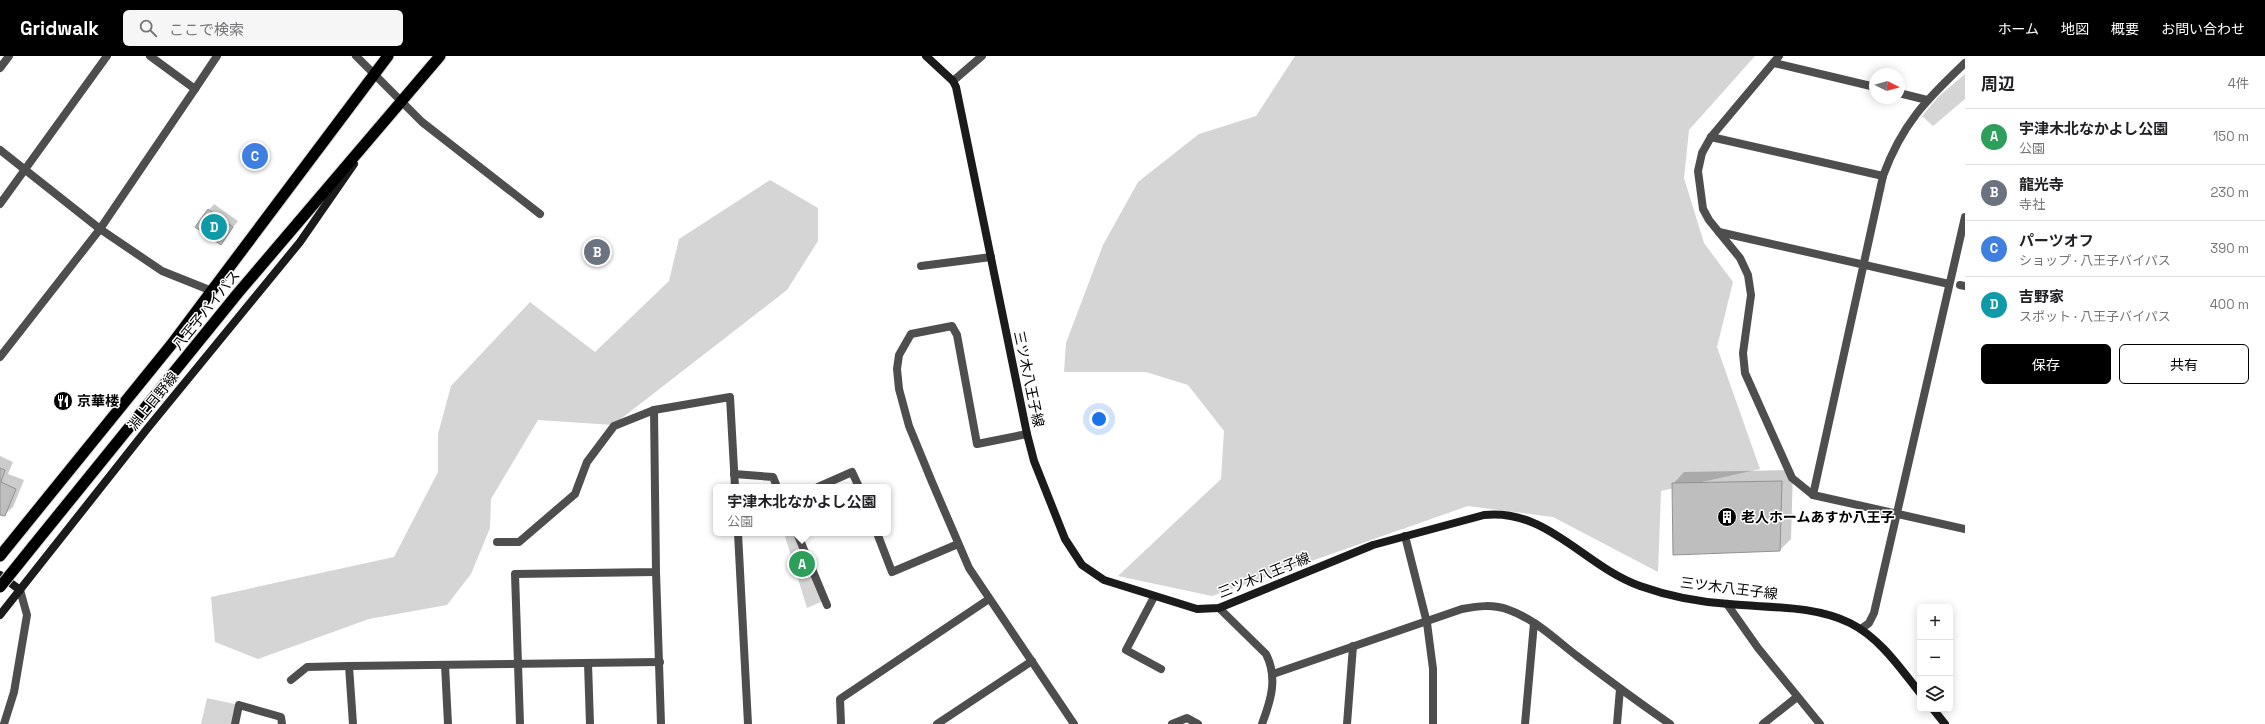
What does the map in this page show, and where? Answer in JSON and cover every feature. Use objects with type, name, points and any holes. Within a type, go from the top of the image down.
[{"type":"highway","name":"八王子バイパス","points":[[0,556],[171,345],[376,74],[388,56]]},
{"type":"highway","name":"八王子バイパス","points":[[0,587],[238,293],[440,56]]},
{"type":"main road","points":[[376,74],[393,56]]},
{"type":"main road","points":[[926,56],[953,81]]},
{"type":"main road","name":"三ツ木八王子線","points":[[953,81],[956,87],[1027,434],[1034,461],[1048,500],[1065,539],[1076,557],[1089,571],[1104,580],[1197,609],[1219,608],[1325,564],[1405,536],[1484,515],[1519,517],[1549,530],[1593,563],[1638,585],[1675,596],[1727,604],[1775,607],[1827,614],[1861,629],[1888,654],[1917,689]]},
{"type":"main road","name":"淵上日野線","points":[[0,615],[147,429],[300,242],[381,125]]},
{"type":"main road","points":[[0,575],[20,590]]},
{"type":"main road","points":[[1935,712],[1945,724]]},
{"type":"street","points":[[0,68],[8,56]]},
{"type":"street","points":[[0,204],[106,56]]},
{"type":"street","points":[[150,56],[195,89]]},
{"type":"street","points":[[0,357],[100,229],[217,56]]},
{"type":"street","points":[[356,56],[376,74],[422,122],[540,214]]},
{"type":"street","points":[[953,81],[982,56]]},
{"type":"street","points":[[1869,85],[1776,59],[1711,137],[1702,153],[1698,171],[1699,188],[1703,209],[1740,258],[1748,276],[1751,295],[1743,353],[1745,373],[1792,478],[1812,495],[1965,529]]},
{"type":"street","points":[[1812,495],[1883,176],[1893,150],[1908,123],[1927,100],[1965,63]]},
{"type":"street","points":[[1905,94],[1927,100]]},
{"type":"street","points":[[1711,137],[1883,176]]},
{"type":"street","points":[[0,150],[100,229],[162,271],[212,291]]},
{"type":"street","points":[[1861,629],[1869,623],[1874,613],[1898,514],[1965,217]]},
{"type":"street","points":[[1719,232],[1949,284]]},
{"type":"street","points":[[922,266],[991,257]]},
{"type":"street","points":[[1027,434],[977,444],[957,335],[952,326],[912,334],[899,355],[897,369],[902,407],[958,544],[969,568],[989,600],[1074,724]]},
{"type":"street","points":[[497,542],[519,542],[575,494],[588,462],[614,426],[654,410],[730,397],[735,484]]},
{"type":"street","points":[[654,410],[656,572],[661,724]]},
{"type":"street","points":[[825,484],[852,472],[858,484]]},
{"type":"street","points":[[734,474],[773,477],[776,484]]},
{"type":"street","points":[[738,536],[748,724]]},
{"type":"street","points":[[798,536],[827,605]]},
{"type":"street","points":[[878,536],[892,572],[958,544]]},
{"type":"street","points":[[1405,536],[1427,623],[1433,669],[1433,724]]},
{"type":"street","points":[[520,724],[515,574],[656,572]]},
{"type":"street","points":[[4,724],[14,692],[27,615],[20,590]]},
{"type":"street","points":[[1154,596],[1126,650],[1161,669]]},
{"type":"street","points":[[842,724],[840,699],[989,600]]},
{"type":"street","points":[[1727,604],[1797,697],[1820,724]]},
{"type":"street","points":[[1273,674],[1353,646],[1427,623],[1462,609],[1489,606],[1509,609],[1534,623],[1620,689],[1670,724]]},
{"type":"street","points":[[1219,608],[1266,654],[1273,674],[1271,700],[1262,724]]},
{"type":"street","points":[[1525,724],[1534,623]]},
{"type":"street","points":[[1347,724],[1353,646]]},
{"type":"street","points":[[937,724],[1032,661]]},
{"type":"street","points":[[291,680],[307,666],[660,662]]},
{"type":"street","points":[[588,663],[590,724]]},
{"type":"street","points":[[445,665],[448,724]]},
{"type":"street","points":[[349,666],[353,724]]},
{"type":"street","points":[[1617,724],[1620,689]]},
{"type":"street","points":[[1763,724],[1797,697]]},
{"type":"street","points":[[235,724],[239,705],[281,717],[282,724]]},
{"type":"street","points":[[1172,724],[1187,718],[1198,724]]},
{"type":"shaded area","points":[[1295,56],[1755,56],[1689,130],[1684,178],[1704,243],[1733,282],[1717,347],[1760,469],[1661,491],[1658,572],[1553,517],[1468,506],[1212,596],[1118,576],[1221,479],[1224,431],[1188,385],[1146,372],[1064,372],[1066,343],[1103,245],[1138,182],[1199,134],[1256,116]]},
{"type":"shaded area","points":[[1965,74],[1965,99],[1933,126],[1922,116],[1938,97]]},
{"type":"shaded area","points":[[770,180],[818,208],[818,241],[787,290],[613,425],[538,420],[491,499],[490,528],[471,574],[447,605],[369,619],[258,659],[215,642],[211,597],[394,557],[438,472],[438,434],[451,386],[530,302],[595,352],[669,281],[679,239]]},
{"type":"shaded area","points":[[785,536],[798,536],[825,600],[807,608]]},
{"type":"shaded area","points":[[207,698],[239,705],[235,724],[201,724]]},
{"type":"building","points":[[208,209],[233,227],[221,245],[195,227]]},
{"type":"building","points":[[0,468],[5,470],[1,482],[16,489],[5,516],[0,515]]},
{"type":"building","name":"老人ホームあすか八王子","points":[[1782,481],[1780,551],[1673,555],[1672,483]]},
{"type":"place","name":"パーツオフ","points":[[255,156]]},
{"type":"place","name":"吉野家","points":[[214,227]]},
{"type":"place","name":"龍光寺","points":[[597,252]]},
{"type":"place","name":"京華楼","points":[[63,401]]},
{"type":"place","name":"老人ホームあすか八王子","points":[[1727,517]]},
{"type":"place","name":"宇津木北なかよし公園","points":[[802,564]]}]
